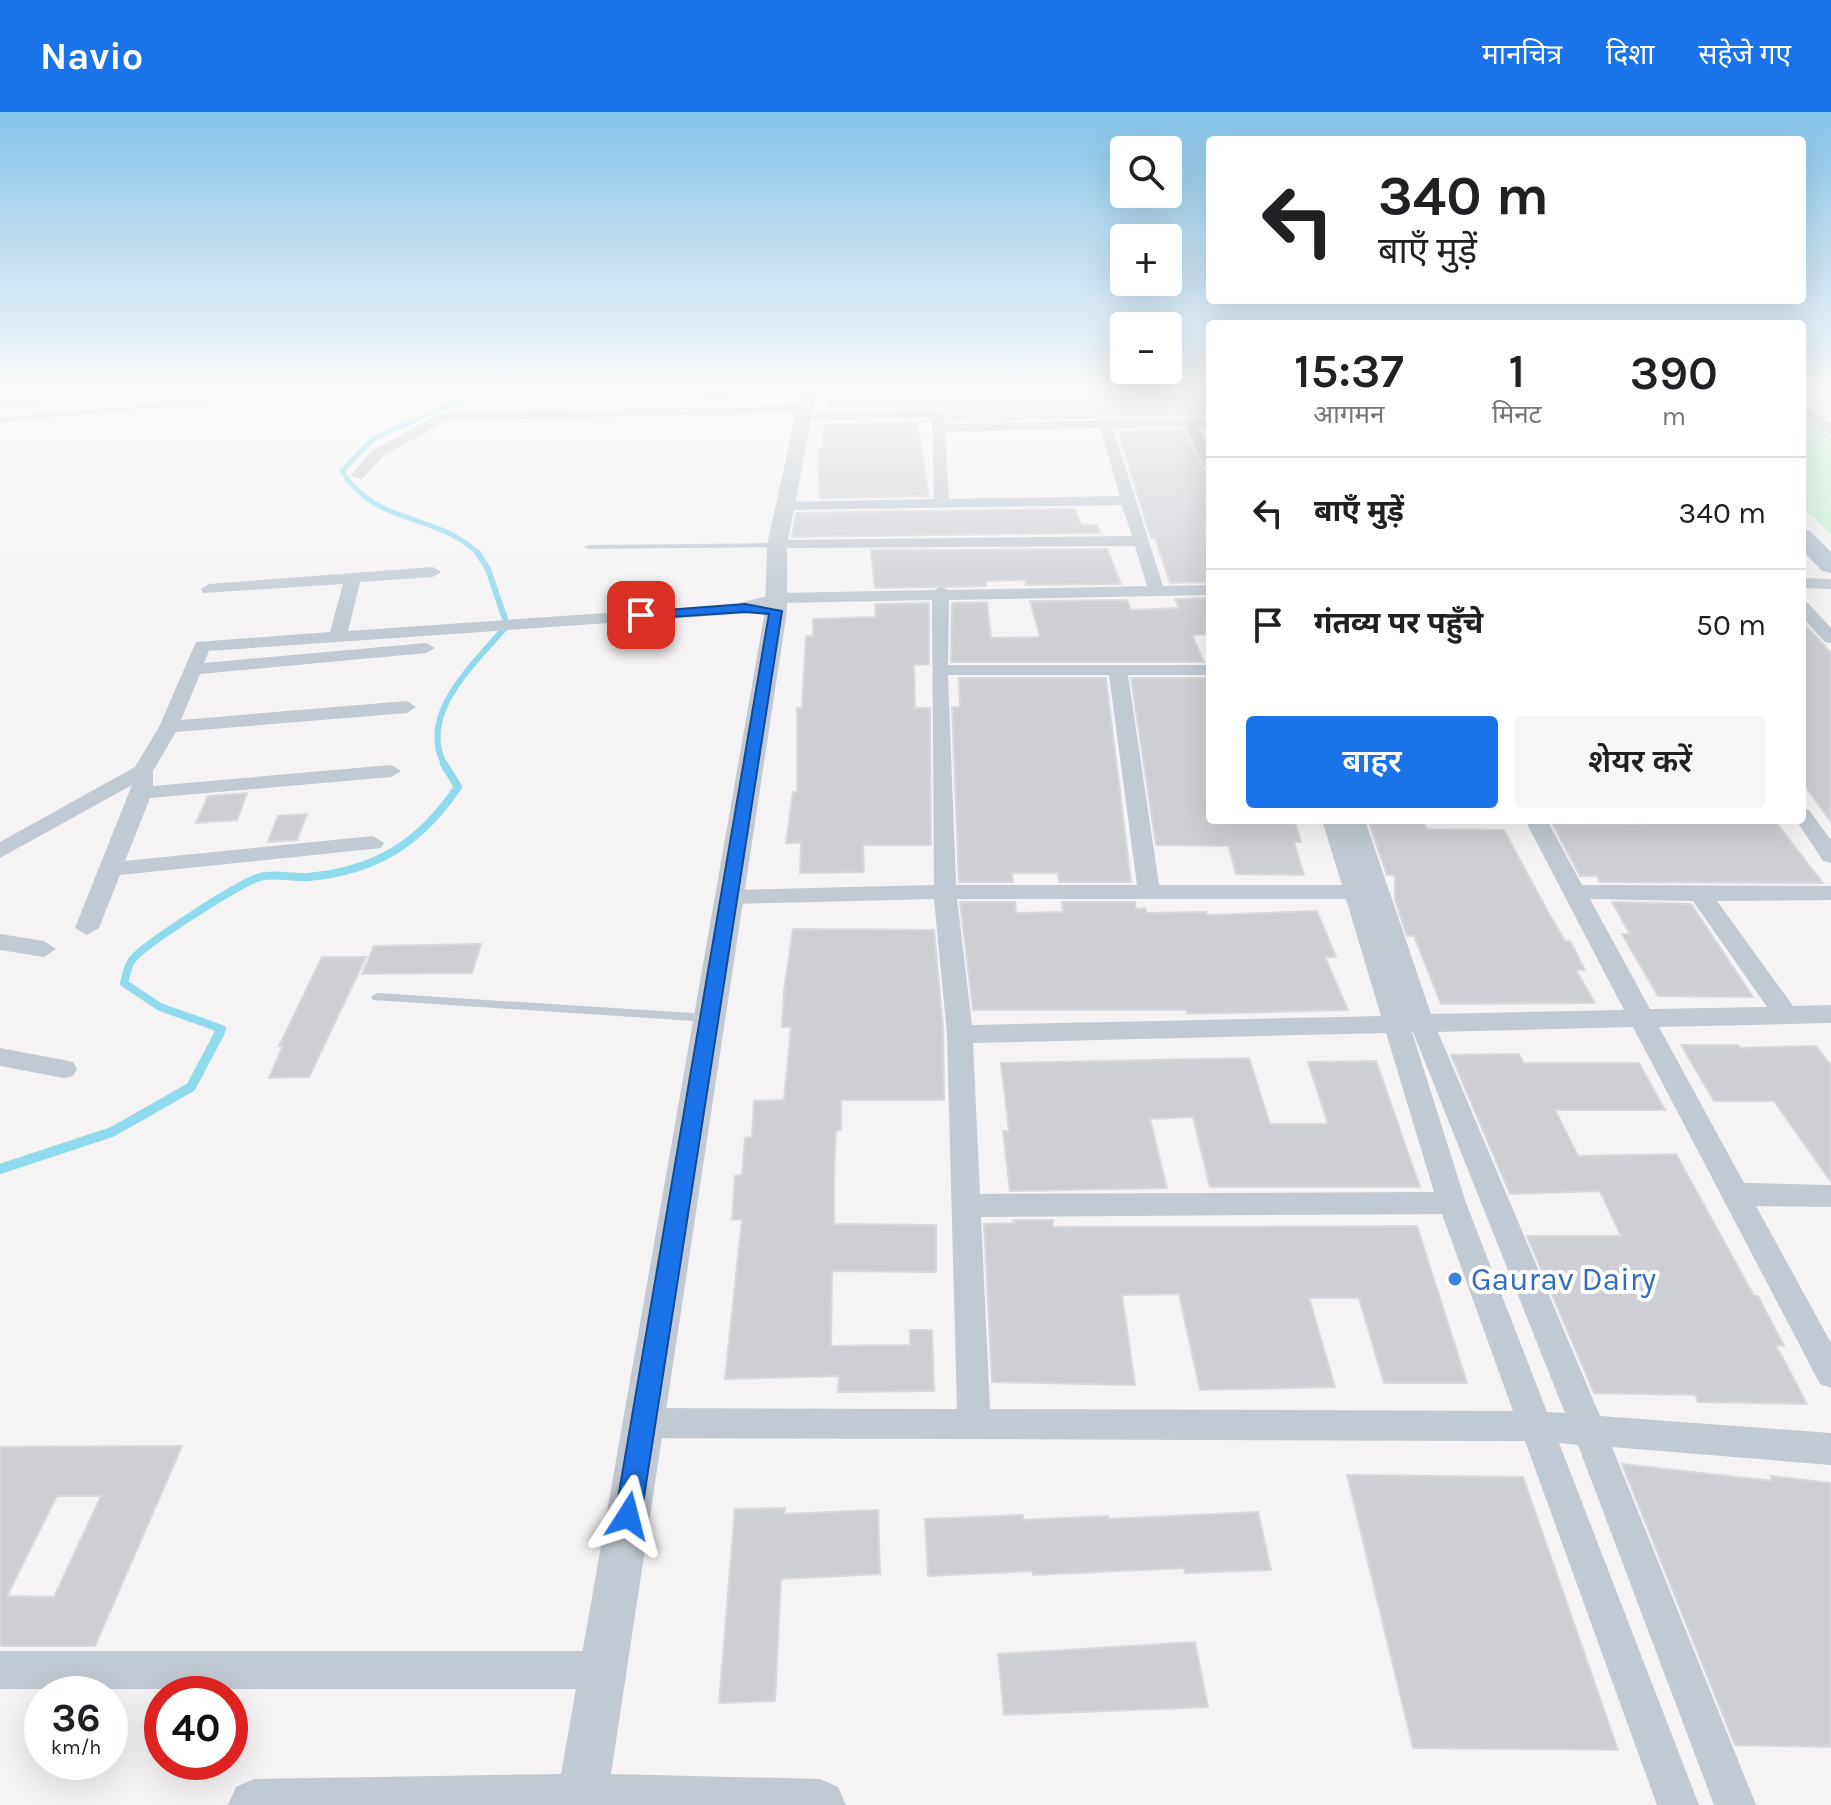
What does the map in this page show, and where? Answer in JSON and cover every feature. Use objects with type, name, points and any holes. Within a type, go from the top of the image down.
[{"type":"main road","points":[[1806,540],[1831,566]]},
{"type":"main road","points":[[1806,557],[1831,583]]},
{"type":"street","points":[[357,476],[367,465]]},
{"type":"street","points":[[581,1802],[729,897],[766,606],[792,465]]},
{"type":"street","points":[[941,465],[942,504]]},
{"type":"street","points":[[1118,465],[1156,590]]},
{"type":"street","points":[[783,506],[1129,500]]},
{"type":"street","points":[[777,545],[1143,541]]},
{"type":"street","points":[[209,589],[433,572]]},
{"type":"street","points":[[338,636],[353,578]]},
{"type":"street","points":[[1806,583],[1831,583]]},
{"type":"street","points":[[87,928],[143,782],[202,646],[766,606],[1206,590]]},
{"type":"street","points":[[1806,596],[1831,595]]},
{"type":"street","points":[[940,598],[1206,604]]},
{"type":"street","points":[[940,598],[945,892],[960,1034],[974,1422]]},
{"type":"street","points":[[1806,611],[1831,638]]},
{"type":"street","points":[[193,669],[426,648]]},
{"type":"street","points":[[939,670],[1206,670]]},
{"type":"street","points":[[1118,671],[1149,891]]},
{"type":"street","points":[[169,727],[407,707]]},
{"type":"street","points":[[0,851],[143,782],[391,771]]},
{"type":"street","points":[[1806,820],[1831,856]]},
{"type":"street","points":[[1334,824],[1355,892],[1409,1023],[1588,1428],[1735,1805]]},
{"type":"street","points":[[1355,824],[1409,1023],[1452,1203],[1678,1805]]},
{"type":"street","points":[[1538,824],[1738,1194],[1831,1374]]},
{"type":"street","points":[[112,869],[373,843]]},
{"type":"street","points":[[729,897],[945,892],[1355,892]]},
{"type":"street","points":[[1574,892],[1831,893]]},
{"type":"street","points":[[1700,894],[1786,1015]]},
{"type":"street","points":[[0,942],[44,949]]},
{"type":"street","points":[[960,1034],[1831,1014]]},
{"type":"street","points":[[0,1057],[64,1069]]},
{"type":"street","points":[[1738,1194],[1831,1196]]},
{"type":"street","points":[[966,1206],[1452,1203]]},
{"type":"street","points":[[643,1423],[1535,1426],[1831,1449]]},
{"type":"street","points":[[0,1670],[603,1670]]},
{"type":"street","points":[[254,1805],[581,1802],[820,1805]]},
{"type":"lane","points":[[588,547],[777,545]]},
{"type":"lane","points":[[377,997],[709,1018]]},
{"type":"green space","points":[[1806,465],[1831,465],[1831,534],[1806,510]]},
{"type":"building","points":[[819,465],[924,465],[929,496],[820,498]]},
{"type":"building","points":[[1128,465],[1202,465],[1206,473],[1206,582],[1170,583],[1155,538],[1151,538]]},
{"type":"building","points":[[1074,509],[1081,525],[1097,525],[1100,533],[792,537],[796,513]]},
{"type":"building","points":[[1107,549],[1121,584],[1026,585],[1025,580],[986,581],[986,586],[875,588],[871,550]]},
{"type":"building","points":[[1206,598],[1206,634],[1192,635],[1204,662],[951,662],[952,603],[987,602],[991,638],[1040,637],[1030,601],[1127,600],[1131,610],[1179,608],[1175,599]]},
{"type":"building","points":[[929,603],[929,664],[914,665],[915,708],[930,708],[931,845],[863,845],[864,872],[800,873],[801,843],[786,843],[793,792],[797,792],[797,708],[802,708],[806,636],[813,636],[813,619],[876,617],[875,604]]},
{"type":"building","points":[[1806,625],[1831,653],[1831,822],[1806,788]]},
{"type":"building","points":[[959,678],[1106,678],[1131,882],[1059,882],[1058,873],[1012,873],[1013,882],[959,882],[952,707],[960,707]]},
{"type":"building","points":[[1131,678],[1206,678],[1206,824],[1296,824],[1301,842],[1294,842],[1304,875],[1236,874],[1229,846],[1156,845]]},
{"type":"building","points":[[247,793],[237,820],[196,823],[208,796]]},
{"type":"building","points":[[307,814],[297,840],[268,842],[278,816]]},
{"type":"building","points":[[1369,824],[1425,824],[1427,829],[1504,830],[1565,941],[1570,941],[1585,970],[1576,970],[1595,1003],[1441,1004],[1414,936],[1407,936],[1395,900],[1395,875],[1387,875]]},
{"type":"building","points":[[1553,824],[1777,824],[1823,883],[1600,882],[1597,876],[1580,876]]},
{"type":"building","points":[[960,902],[1015,902],[1016,913],[1063,912],[1062,902],[1135,902],[1136,909],[1145,908],[1147,913],[1206,912],[1207,915],[1317,911],[1336,957],[1325,957],[1348,1010],[1187,1014],[1186,1010],[973,1010]]},
{"type":"building","points":[[1612,902],[1691,904],[1753,997],[1658,996],[1622,934],[1630,934]]},
{"type":"building","points":[[793,929],[934,930],[943,1027],[944,1100],[841,1100],[841,1130],[836,1131],[834,1224],[936,1225],[936,1272],[832,1271],[831,1346],[910,1345],[910,1330],[932,1330],[934,1391],[838,1392],[839,1376],[725,1379],[742,1219],[732,1220],[735,1176],[742,1175],[745,1138],[752,1137],[754,1101],[784,1100],[791,1027],[782,1027]]},
{"type":"building","points":[[481,944],[472,973],[362,974],[374,946]]},
{"type":"building","points":[[322,957],[366,957],[309,1077],[269,1078],[283,1046],[279,1046]]},
{"type":"building","points":[[1681,1045],[1738,1045],[1740,1048],[1816,1046],[1831,1065],[1831,1182],[1774,1101],[1714,1101]]},
{"type":"building","points":[[1519,1054],[1524,1063],[1639,1063],[1665,1110],[1555,1110],[1578,1156],[1676,1154],[1754,1296],[1758,1296],[1784,1346],[1776,1345],[1807,1404],[1698,1402],[1695,1395],[1594,1393],[1527,1236],[1621,1236],[1600,1191],[1510,1194],[1451,1055]]},
{"type":"building","points":[[1249,1058],[1270,1124],[1328,1124],[1308,1062],[1376,1061],[1420,1187],[1210,1187],[1193,1117],[1150,1119],[1167,1188],[1010,1191],[1003,1131],[1009,1131],[1001,1063]]},
{"type":"building","points":[[1013,1220],[1053,1220],[1053,1227],[1417,1226],[1467,1383],[1384,1383],[1359,1298],[1309,1298],[1335,1387],[1200,1390],[1179,1294],[1122,1295],[1135,1385],[992,1382],[984,1224],[1014,1223]]},
{"type":"building","points":[[182,1446],[95,1646],[0,1646],[0,1447]],"holes":[[[57,1496],[101,1496],[54,1597],[7,1596]]]},
{"type":"building","points":[[1622,1464],[1772,1481],[1771,1476],[1831,1483],[1831,1747],[1735,1745]]},
{"type":"building","points":[[1347,1475],[1523,1477],[1618,1750],[1413,1748]]},
{"type":"building","points":[[785,1508],[784,1514],[878,1510],[880,1574],[781,1579],[775,1701],[719,1703],[735,1509]]},
{"type":"building","points":[[1258,1512],[1271,1570],[1185,1573],[1184,1568],[928,1576],[925,1519],[1023,1515],[1023,1520],[1108,1516],[1108,1519]]},
{"type":"building","points":[[1195,1642],[1208,1707],[1004,1715],[998,1654]]},
{"type":"waterway","points":[[348,465],[342,471],[356,489],[371,501],[444,531],[478,553]]},
{"type":"waterway","points":[[445,765],[438,746],[438,727],[444,708],[467,672],[507,625],[488,569],[478,553]]},
{"type":"waterway","points":[[219,1034],[222,1029],[160,1007],[124,983],[132,960],[154,941],[249,881],[272,875],[308,877],[332,874],[375,861],[394,851],[428,824],[458,787],[445,765]]},
{"type":"waterway","points":[[0,1169],[112,1132],[191,1087],[220,1032]]},
{"type":"place","name":"Gaurav Dairy","points":[[1455,1279]]},
{"type":"route","points":[[628,1516],[776,611],[745,608],[641,615]]}]
